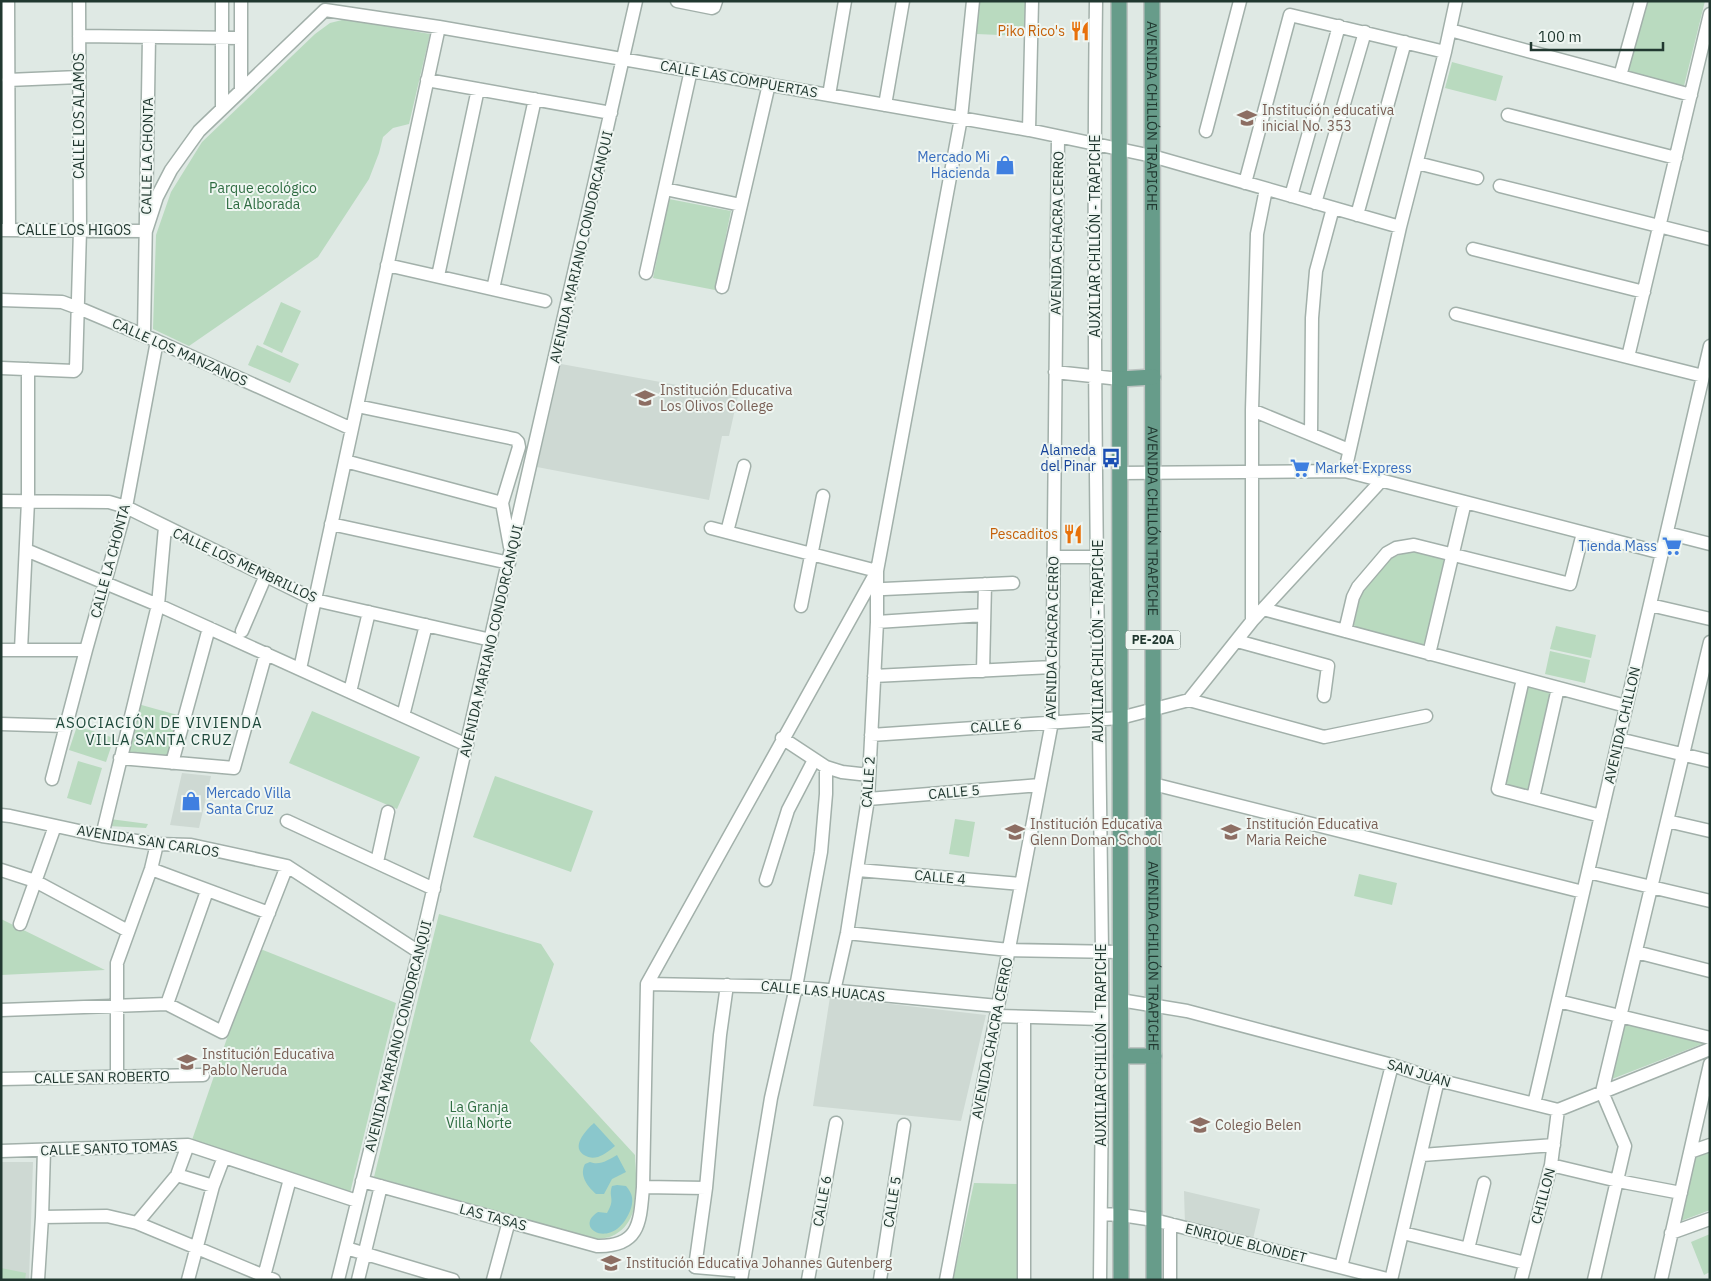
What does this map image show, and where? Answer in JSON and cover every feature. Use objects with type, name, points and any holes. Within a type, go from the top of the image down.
[{"type":"main road","name":"PE-20A","points":[[1119,1],[1121,1280]]},
{"type":"main road","name":"AVENIDA CHILLÓN TRAPICHE","points":[[1152,1],[1154,1280]]},
{"type":"main road","points":[[1120,378],[1153,377]]},
{"type":"main road","points":[[1121,1056],[1154,1056]]},
{"type":"street","name":"CALLE LOS ALAMOS","points":[[28,369],[74,371],[76,369],[80,230],[79,1]]},
{"type":"street","points":[[222,1],[222,108]]},
{"type":"street","points":[[241,1],[241,90]]},
{"type":"street","name":"AVENIDA MARIANO CONDORCANQUI","points":[[338,1280],[434,889],[636,1]]},
{"type":"street","points":[[677,1],[712,8],[716,1]]},
{"type":"street","points":[[829,95],[845,1]]},
{"type":"street","points":[[885,105],[903,1]]},
{"type":"street","points":[[706,1188],[643,1187],[647,984],[782,738],[877,571],[961,118],[973,1]]},
{"type":"street","points":[[1029,130],[1032,1]]},
{"type":"street","name":"AUXILIAR CHILLÓN - TRAPICHE","points":[[1096,1],[1094,144],[1098,720],[1102,952],[1100,1280]]},
{"type":"street","points":[[1206,131],[1240,1]]},
{"type":"street","points":[[1345,471],[1400,227],[1445,52],[1456,1]]},
{"type":"street","points":[[1620,76],[1641,1]]},
{"type":"street","points":[[146,231],[157,197],[171,170],[199,131],[321,6]]},
{"type":"street","name":"CALLE LAS COMPUERTAS","points":[[321,6],[1029,130],[1152,156],[1400,227]]},
{"type":"street","points":[[5,230],[8,80],[6,10]]},
{"type":"street","points":[[1628,357],[1710,14]]},
{"type":"street","points":[[1245,183],[1290,15],[1445,52]]},
{"type":"street","points":[[1291,196],[1339,26]]},
{"type":"street","points":[[300,669],[439,27]]},
{"type":"street","points":[[1450,30],[1690,95]]},
{"type":"street","points":[[1314,203],[1365,32]]},
{"type":"street","points":[[79,36],[241,38]]},
{"type":"street","name":"CALLE LA CHONTA","points":[[144,335],[149,37]]},
{"type":"street","points":[[1357,215],[1405,42]]},
{"type":"street","points":[[646,274],[691,70]]},
{"type":"street","points":[[8,80],[79,78]]},
{"type":"street","points":[[427,80],[612,113]]},
{"type":"street","points":[[722,287],[769,84]]},
{"type":"street","points":[[438,276],[478,89]]},
{"type":"street","points":[[493,289],[536,100]]},
{"type":"street","points":[[1508,116],[1676,158]]},
{"type":"street","name":"AVENIDA CHACRA CERRO","points":[[946,1280],[1052,722],[1058,137]]},
{"type":"street","points":[[1417,163],[1477,178]]},
{"type":"street","points":[[1500,186],[1710,238]]},
{"type":"street","points":[[665,189],[741,205]]},
{"type":"street","points":[[1252,621],[1252,410],[1257,234],[1266,189]]},
{"type":"street","points":[[1311,434],[1312,318],[1316,270],[1333,208]]},
{"type":"street","name":"CALLE LOS HIGOS","points":[[5,230],[146,231]]},
{"type":"street","points":[[1473,249],[1644,292]]},
{"type":"street","points":[[387,265],[545,301]]},
{"type":"street","name":"CALLE LOS MANZANOS","points":[[1,300],[62,302],[144,335],[352,428]]},
{"type":"street","points":[[1456,314],[1703,376]]},
{"type":"street","name":"CALLE LA CHONTA","points":[[52,779],[126,507],[157,341]]},
{"type":"street","name":"AVENIDA CHILLON","points":[[1534,1104],[1709,351]]},
{"type":"street","points":[[1,368],[28,369],[28,501],[21,650]]},
{"type":"street","points":[[1055,372],[1120,378]]},
{"type":"street","points":[[331,524],[510,559],[502,503],[519,447],[515,439],[357,406]]},
{"type":"street","points":[[1252,410],[1349,450]]},
{"type":"street","points":[[345,461],[502,503]]},
{"type":"street","points":[[727,532],[744,466]]},
{"type":"street","points":[[1120,472],[1345,471],[1662,553]]},
{"type":"street","points":[[1381,481],[1262,609],[1189,700],[1324,737],[1426,716]]},
{"type":"street","points":[[801,606],[823,496]]},
{"type":"street","name":"CALLE LOS MEMBRILLOS","points":[[1,502],[109,502],[126,507],[315,600],[491,640]]},
{"type":"street","points":[[1429,654],[1465,502]]},
{"type":"street","points":[[102,836],[158,605],[165,527]]},
{"type":"street","points":[[711,528],[877,571]]},
{"type":"street","points":[[1345,631],[1353,597],[1358,587],[1387,553],[1396,548],[1414,545],[1570,584],[1583,533]]},
{"type":"street","points":[[1666,533],[1710,544]]},
{"type":"street","points":[[26,550],[158,605],[467,745]]},
{"type":"street","points":[[1054,557],[1097,557]]},
{"type":"street","name":"CALLE 2","points":[[834,991],[847,933],[868,799],[877,622],[877,571]]},
{"type":"street","points":[[242,631],[266,576]]},
{"type":"street","points":[[884,589],[1013,583]]},
{"type":"street","points":[[983,671],[985,584]]},
{"type":"street","points":[[1650,605],[1710,619]]},
{"type":"street","points":[[1262,609],[1626,706]]},
{"type":"street","points":[[350,692],[369,612]]},
{"type":"street","points":[[877,622],[984,615]]},
{"type":"street","points":[[403,716],[426,625]]},
{"type":"street","points":[[172,763],[209,628]]},
{"type":"street","points":[[1237,641],[1328,666],[1324,696]]},
{"type":"street","points":[[1594,1280],[1625,1146],[1625,1142],[1602,1092],[1683,754],[1704,687],[1710,642]]},
{"type":"street","points":[[1,650],[86,650]]},
{"type":"street","points":[[120,758],[234,768],[266,653]]},
{"type":"street","points":[[874,676],[1052,667]]},
{"type":"street","points":[[1523,679],[1498,789],[1601,816]]},
{"type":"street","points":[[1533,798],[1558,688]]},
{"type":"street","name":"CALLE 6","points":[[871,735],[1120,718],[1189,700]]},
{"type":"street","points":[[1,724],[66,726]]},
{"type":"street","points":[[782,738],[820,763],[842,772],[869,775]]},
{"type":"street","points":[[1619,739],[1710,761]]},
{"type":"street","points":[[766,880],[788,810],[820,763]]},
{"type":"street","points":[[727,985],[720,1035],[706,1188],[695,1267],[741,1275],[771,1098],[796,986],[821,852],[826,794],[820,763]]},
{"type":"street","points":[[1153,784],[1583,892]]},
{"type":"street","name":"CALLE 5","points":[[868,799],[1040,785]]},
{"type":"street","points":[[377,862],[388,812]]},
{"type":"street","name":"AVENIDA SAN CARLOS","points":[[1,815],[102,836],[157,844],[191,846],[287,866],[419,952]]},
{"type":"street","points":[[287,820],[434,889]]},
{"type":"street","points":[[1667,820],[1710,831]]},
{"type":"street","points":[[20,924],[55,826]]},
{"type":"street","points":[[117,1077],[117,963],[151,869],[157,844]]},
{"type":"street","points":[[1,1010],[167,1004],[222,1032],[287,866]]},
{"type":"street","points":[[151,869],[269,912]]},
{"type":"street","points":[[1,870],[35,881],[128,931]]},
{"type":"street","name":"CALLE 4","points":[[858,870],[1021,884]]},
{"type":"street","points":[[1588,872],[1710,901]]},
{"type":"street","points":[[167,1004],[207,891]]},
{"type":"street","points":[[847,933],[1009,950],[1120,952]]},
{"type":"street","points":[[1636,952],[1710,971]]},
{"type":"street","name":"CALLE LAS HUACAS","points":[[647,984],[796,986],[997,1011],[1024,1017],[1102,1019]]},
{"type":"street","name":"SAN JUAN","points":[[1120,1000],[1154,1004],[1240,1024],[1392,1065],[1438,1080],[1558,1110]]},
{"type":"street","points":[[1558,1000],[1710,1038]]},
{"type":"street","points":[[1024,1017],[1024,1280]]},
{"type":"street","points":[[1558,1110],[1710,1049]]},
{"type":"street","points":[[1661,1280],[1710,1064]]},
{"type":"street","points":[[1341,1267],[1392,1065]]},
{"type":"street","name":"CALLE SAN ROBERTO","points":[[1,1079],[203,1075]]},
{"type":"street","points":[[1387,1279],[1403,1233],[1438,1080]]},
{"type":"street","name":"CHILLON","points":[[1521,1280],[1551,1165],[1558,1110]]},
{"type":"street","name":"CALLE 6","points":[[808,1280],[836,1123]]},
{"type":"street","name":"CALLE 5","points":[[880,1280],[904,1125]]},
{"type":"street","points":[[137,1223],[177,1175],[188,1145]]},
{"type":"street","name":"CALLE SANTO TOMAS","points":[[1,1151],[188,1145],[357,1201]]},
{"type":"street","points":[[1422,1155],[1554,1145]]},
{"type":"street","points":[[1690,1152],[1710,1145]]},
{"type":"street","points":[[38,1280],[44,1150]]},
{"type":"street","points":[[188,1280],[212,1186],[224,1157]]},
{"type":"street","points":[[1551,1165],[1618,1181],[1681,1192]]},
{"type":"street","points":[[177,1175],[212,1186]]},
{"type":"street","points":[[42,1217],[107,1216],[137,1223],[267,1279],[290,1179]]},
{"type":"street","name":"LAS TASAS","points":[[362,1181],[597,1246],[611,1246],[624,1242],[634,1233],[640,1216],[643,1187]]},
{"type":"street","points":[[1468,1249],[1484,1183]]},
{"type":"street","points":[[358,1280],[382,1186]]},
{"type":"street","name":"ENRIQUE BLONDET","points":[[1101,1214],[1154,1220],[1387,1279]]},
{"type":"street","points":[[1672,1233],[1710,1219]]},
{"type":"street","points":[[493,1280],[510,1221]]},
{"type":"street","points":[[1170,1224],[1170,1280]]},
{"type":"street","points":[[1403,1233],[1525,1264]]},
{"type":"street","points":[[346,1248],[432,1277],[453,1280]]},
{"type":"shaded area","points":[[561,364],[738,396],[729,436],[722,436],[709,500],[537,467]]},
{"type":"shaded area","name":"Mercado Villa Santa Cruz","points":[[182,773],[211,776],[199,828],[170,825]]},
{"type":"shaded area","points":[[830,997],[986,1015],[961,1121],[813,1106]]},
{"type":"shaded area","points":[[1,1162],[33,1162],[29,1280],[1,1280]]},
{"type":"shaded area","points":[[1184,1191],[1260,1209],[1253,1239],[1185,1225]]},
{"type":"green space","points":[[979,1],[1026,1],[1026,36],[976,34]]},
{"type":"green space","points":[[1643,1],[1705,1],[1684,86],[1625,72]]},
{"type":"green space","name":"Parque ecológico La Alborada","points":[[346,19],[430,34],[409,124],[393,128],[383,137],[369,179],[318,257],[189,346],[153,329],[156,235],[171,192],[202,142],[315,34],[330,23]]},
{"type":"green space","points":[[1452,62],[1503,76],[1496,101],[1445,88]]},
{"type":"green space","points":[[669,199],[731,211],[715,290],[653,278]]},
{"type":"green space","points":[[281,302],[301,311],[282,353],[263,344]]},
{"type":"green space","points":[[257,345],[299,364],[290,383],[248,365]]},
{"type":"green space","points":[[1407,552],[1417,552],[1446,559],[1424,647],[1353,629],[1360,598],[1364,590],[1391,558]]},
{"type":"green space","points":[[1556,626],[1596,635],[1591,658],[1550,649]]},
{"type":"green space","points":[[1550,651],[1590,660],[1585,683],[1545,674]]},
{"type":"green space","points":[[1526,684],[1552,690],[1529,790],[1502,784]]},
{"type":"green space","points":[[138,704],[181,716],[171,758],[126,753]]},
{"type":"green space","points":[[312,711],[420,757],[397,809],[289,763]]},
{"type":"green space","points":[[77,726],[114,738],[106,762],[69,750]]},
{"type":"green space","points":[[78,761],[102,768],[91,805],[67,798]]},
{"type":"green space","points":[[495,776],[593,811],[571,872],[473,837]]},
{"type":"green space","points":[[110,819],[148,824],[146,828],[108,826]]},
{"type":"green space","points":[[955,819],[975,822],[969,857],[949,854]]},
{"type":"green space","points":[[1359,874],[1397,883],[1392,905],[1354,896]]},
{"type":"green space","name":"La Granja Villa Norte","points":[[439,914],[541,944],[554,964],[530,1041],[635,1155],[636,1200],[633,1211],[629,1221],[622,1230],[612,1236],[597,1239],[374,1177]]},
{"type":"green space","points":[[1,919],[105,970],[1,975]]},
{"type":"green space","points":[[258,948],[396,1003],[350,1193],[192,1140]]},
{"type":"green space","points":[[1625,1022],[1707,1042],[1612,1079]]},
{"type":"green space","points":[[1710,1152],[1710,1210],[1681,1221],[1696,1156]]},
{"type":"green space","points":[[974,1183],[1017,1184],[1017,1280],[953,1280]]},
{"type":"green space","points":[[1710,1234],[1710,1272],[1704,1275],[1691,1242]]},
{"type":"green space","points":[[1,1268],[26,1273],[25,1280],[1,1280]]},
{"type":"water","points":[[594,1123],[615,1146],[600,1156],[592,1158],[581,1153],[579,1144],[583,1134]]},
{"type":"water","points":[[617,1155],[626,1172],[612,1179],[604,1194],[596,1194],[583,1176],[585,1164],[590,1162],[601,1163]]},
{"type":"water","points":[[612,1186],[626,1186],[630,1192],[632,1204],[630,1211],[623,1223],[614,1231],[606,1234],[598,1233],[592,1230],[591,1218],[598,1212],[607,1213],[611,1204]]},
{"type":"place","name":"Piko Rico's","points":[[1080,31]]},
{"type":"place","name":"Institución educativa inicial No. 353","points":[[1247,118]]},
{"type":"place","name":"Mercado Mi Hacienda","points":[[1005,165]]},
{"type":"place","name":"Institución Educativa Los Olivos College","points":[[645,398]]},
{"type":"place","name":"Alameda del Pinar","points":[[1111,458]]},
{"type":"place","name":"Market Express","points":[[1300,468]]},
{"type":"place","name":"Pescaditos","points":[[1073,534]]},
{"type":"place","name":"Tienda Mass","points":[[1672,546]]},
{"type":"place","name":"Mercado Villa Santa Cruz","points":[[191,801]]},
{"type":"place","name":"Institución Educativa Glenn Doman School","points":[[1015,832]]},
{"type":"place","name":"Institución Educativa Maria Reiche","points":[[1231,832]]},
{"type":"place","name":"Institución Educativa Pablo Neruda","points":[[187,1062]]},
{"type":"place","name":"Colegio Belen","points":[[1200,1125]]},
{"type":"place","name":"Institución Educativa Johannes Gutenberg","points":[[611,1263]]},
{"type":"district","name":"ASOCIACIÓN DE VIVIENDA VILLA SANTA CRUZ","points":[[159,732]]}]
